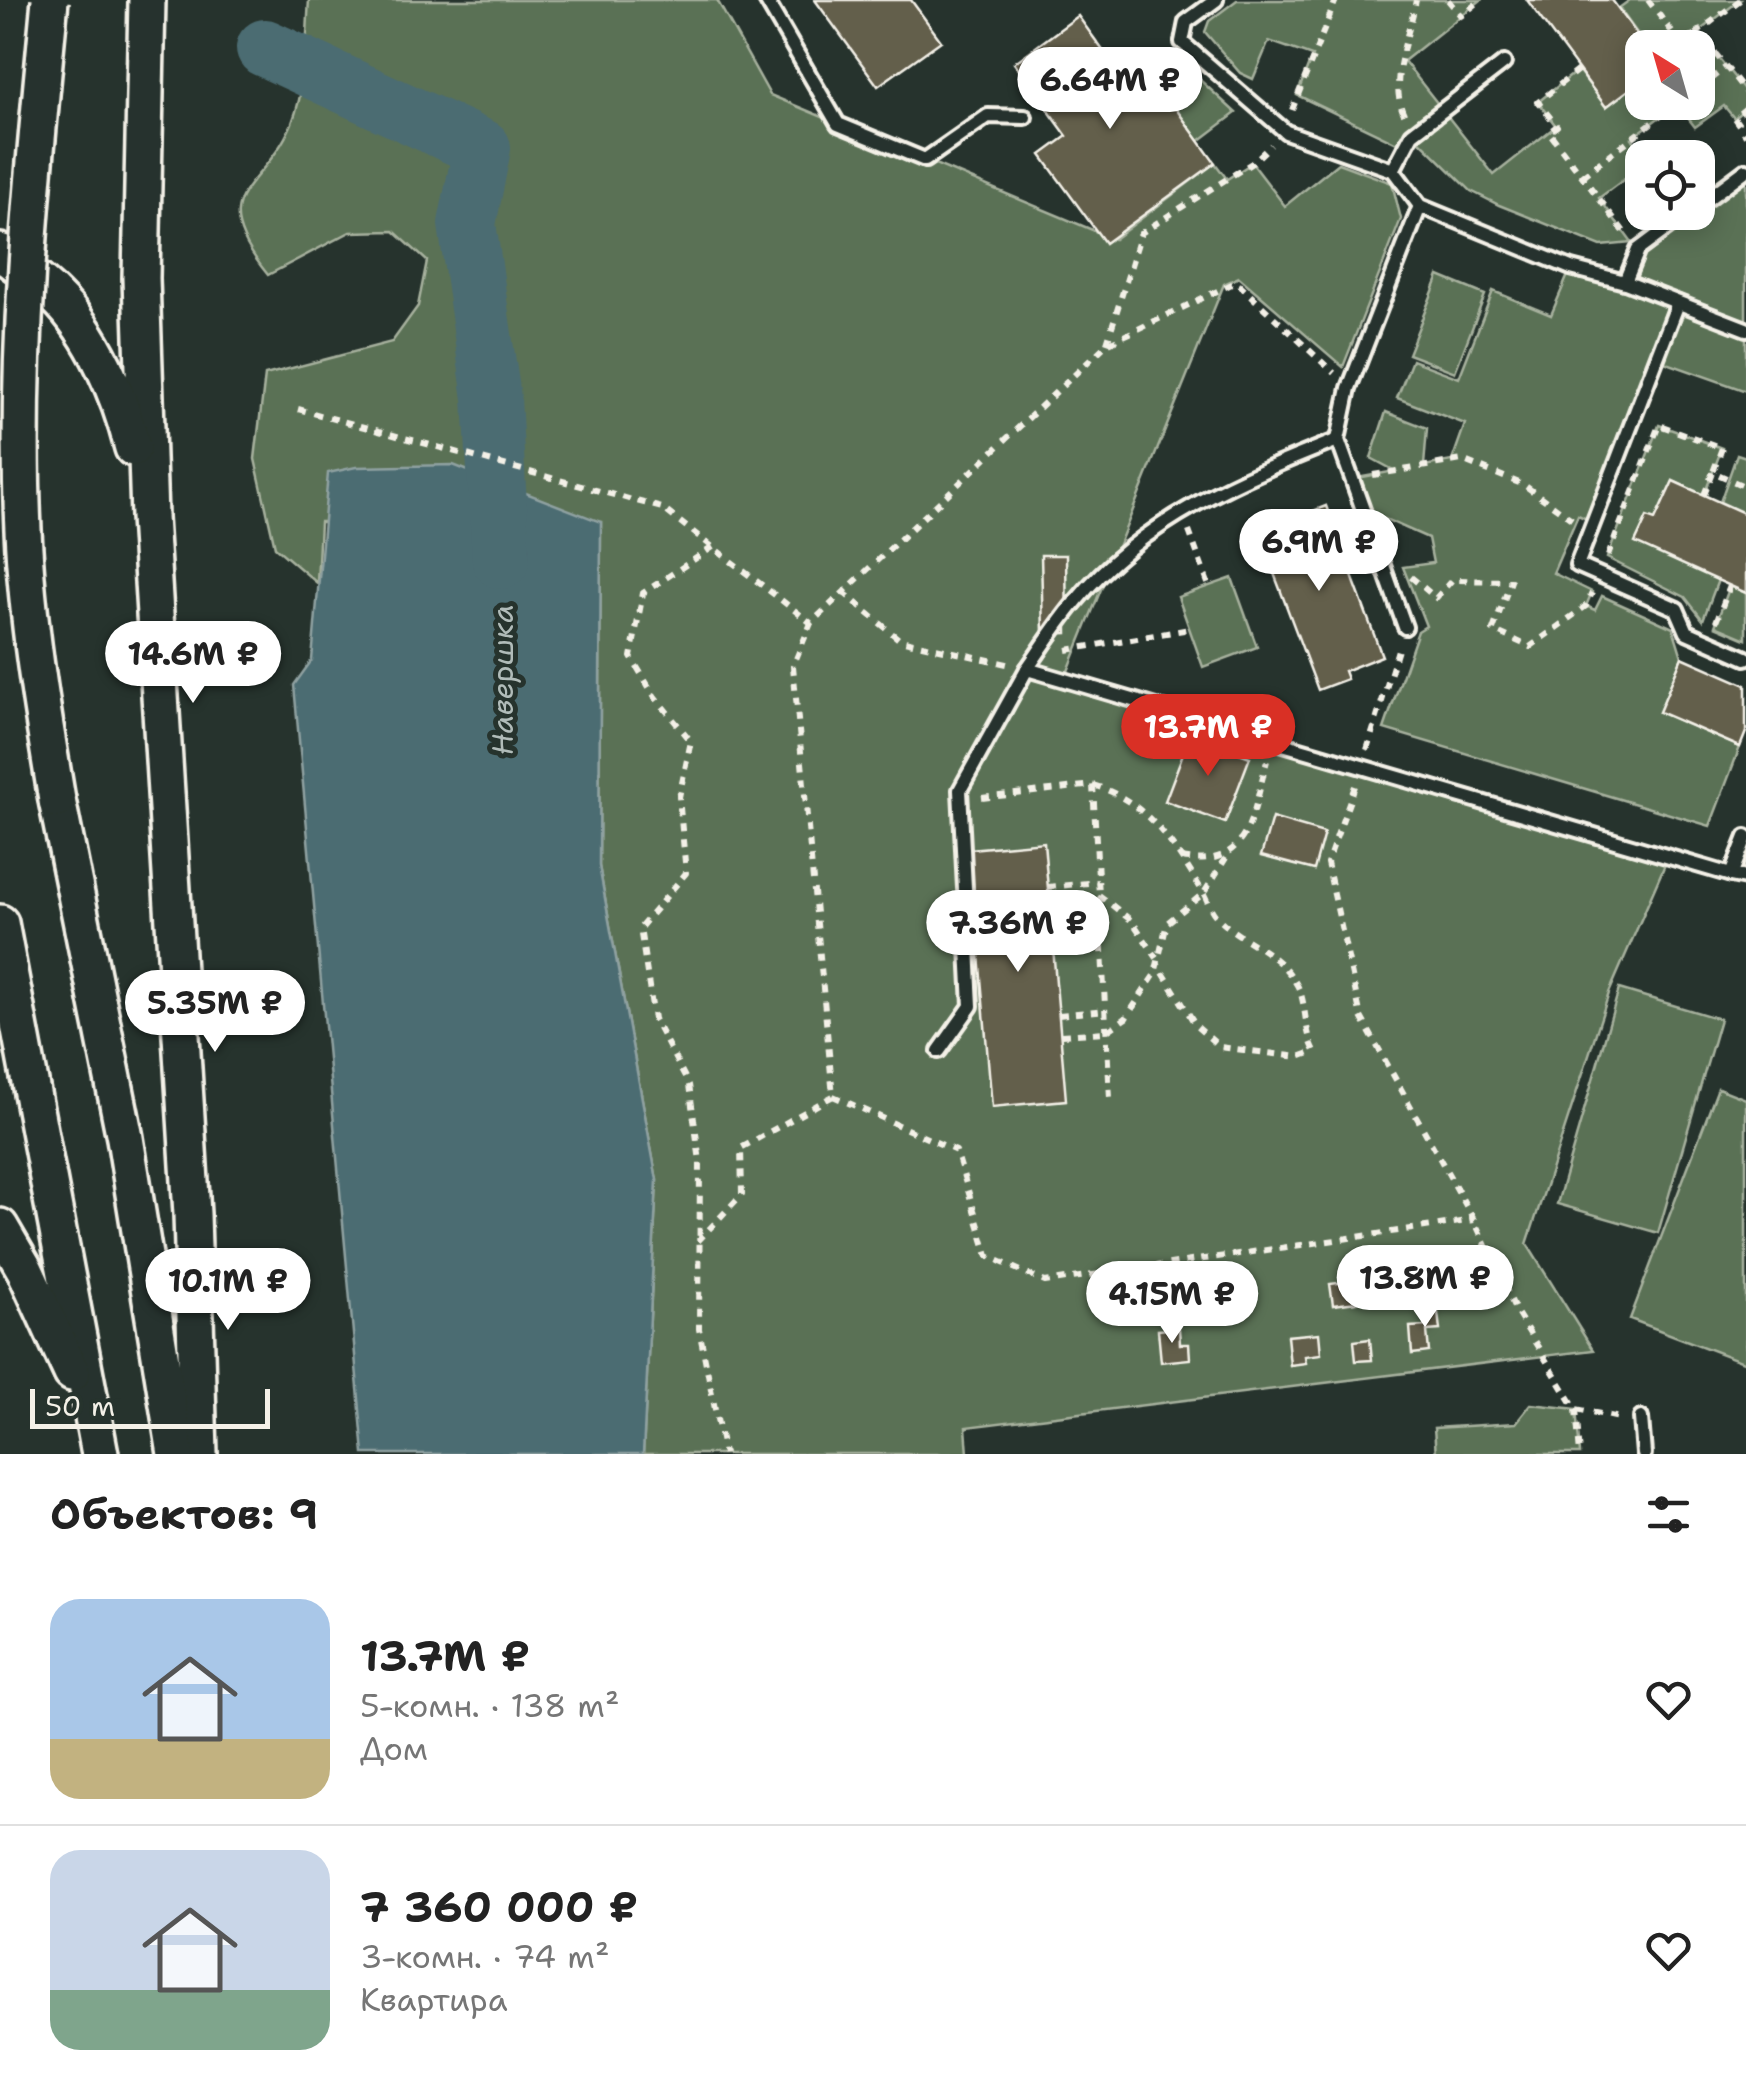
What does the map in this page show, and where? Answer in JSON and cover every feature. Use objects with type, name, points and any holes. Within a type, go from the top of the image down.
[{"type":"main road","points":[[50,0],[27,234],[21,382],[23,529],[32,650],[57,800],[125,1138],[176,1454]]},
{"type":"main road","points":[[147,0],[140,278],[149,517],[192,1214],[200,1454]]},
{"type":"main road","points":[[0,252],[57,297],[90,345],[124,412],[149,517]]},
{"type":"main road","points":[[0,923],[98,1439]]},
{"type":"main road","points":[[0,1227],[25,1270],[98,1439]]},
{"type":"lane","points":[[766,0],[838,124],[925,160],[988,116],[1026,117]]},
{"type":"lane","points":[[1216,0],[1186,22],[1182,42],[1286,132],[1392,170],[1420,206],[1570,268],[1624,282],[1746,329]]},
{"type":"lane","points":[[1392,170],[1412,134],[1504,64]]},
{"type":"lane","points":[[1715,193],[1746,170]]},
{"type":"lane","points":[[1405,627],[1338,440],[1349,388],[1420,206]]},
{"type":"lane","points":[[1624,282],[1638,250],[1665,230]]},
{"type":"lane","points":[[1678,303],[1577,565],[1677,610],[1688,632],[1746,658]]},
{"type":"lane","points":[[939,1052],[970,1006],[960,790],[1027,668],[1078,597],[1182,512],[1258,471],[1338,440]]},
{"type":"lane","points":[[1027,668],[1746,878]]},
{"type":"lane","points":[[1731,875],[1746,837]]},
{"type":"lane","points":[[1642,1418],[1644,1454]]},
{"type":"path","points":[[1107,344],[1142,232],[1252,163],[1286,132],[1336,0]]},
{"type":"path","points":[[1412,134],[1395,94],[1416,0]]},
{"type":"path","points":[[1448,0],[1460,16],[1481,0]]},
{"type":"path","points":[[1648,0],[1670,30]]},
{"type":"path","points":[[1701,30],[1740,0]]},
{"type":"path","points":[[1715,53],[1746,92]]},
{"type":"path","points":[[1715,75],[1726,67]]},
{"type":"path","points":[[1578,70],[1538,102],[1557,126],[1549,132],[1638,250]]},
{"type":"path","points":[[1746,108],[1734,118],[1746,135]]},
{"type":"path","points":[[1582,176],[1655,120]]},
{"type":"path","points":[[834,1096],[793,666],[811,622],[1107,344],[1236,282],[1349,388]]},
{"type":"path","points":[[298,409],[662,508],[811,622]]},
{"type":"path","points":[[1616,566],[1608,558],[1659,424],[1722,448],[1704,494]]},
{"type":"path","points":[[1352,479],[1462,460],[1524,485],[1574,520]]},
{"type":"path","points":[[1713,472],[1746,487]]},
{"type":"path","points":[[1182,512],[1210,586]]},
{"type":"path","points":[[713,547],[643,592],[631,657],[654,697],[691,742],[678,798],[686,873],[640,928],[654,1019],[689,1085],[700,1161],[699,1330],[724,1454]]},
{"type":"path","points":[[1386,575],[1405,572],[1436,598],[1452,580],[1511,581],[1493,630],[1530,647],[1586,606],[1592,592]]},
{"type":"path","points":[[1702,620],[1715,626],[1730,586]]},
{"type":"path","points":[[843,592],[900,640],[1027,668]]},
{"type":"path","points":[[1405,627],[1362,767],[1327,863],[1360,1017],[1474,1220],[1517,1313],[1576,1410],[1580,1454]]},
{"type":"path","points":[[1036,656],[1190,629]]},
{"type":"path","points":[[1061,1036],[1106,1032],[1136,1004],[1157,961],[1167,922],[1204,893],[1245,835],[1274,740]]},
{"type":"path","points":[[960,801],[1092,785],[1132,802],[1160,828],[1204,893],[1212,912],[1234,933],[1257,942],[1282,963],[1300,989],[1305,1032],[1314,1051],[1299,1056],[1220,1047],[1197,1027],[1132,920],[1099,900],[1050,909]]},
{"type":"path","points":[[1092,785],[1110,1098]]},
{"type":"path","points":[[1181,858],[1206,862],[1226,858]]},
{"type":"path","points":[[1048,887],[1098,882]]},
{"type":"path","points":[[1059,1015],[1105,1010]]},
{"type":"path","points":[[698,1241],[742,1194],[741,1148],[834,1096]]},
{"type":"path","points":[[834,1096],[956,1151],[988,1256],[1046,1282],[1474,1220]]},
{"type":"path","points":[[1576,1410],[1642,1418]]},
{"type":"green space","points":[[309,0],[717,0],[770,95],[1114,239],[1215,163],[1227,179],[1252,163],[1285,206],[1338,163],[1392,183],[1401,219],[1343,367],[1239,277],[1224,284],[1062,686],[1666,862],[1609,993],[1527,1244],[1593,1350],[966,1427],[968,1454],[643,1454],[657,1180],[599,866],[601,522],[320,522],[317,583],[275,547],[255,459],[265,375],[392,342],[418,306],[427,261],[394,231],[350,232],[268,275],[248,247],[239,226],[238,208],[292,123],[303,78]]},
{"type":"green space","points":[[1237,0],[1481,0],[1404,61],[1494,175],[1556,126],[1538,102],[1578,70],[1606,107],[1625,93],[1625,120],[1656,120],[1633,140],[1625,140],[1625,179],[1599,198],[1632,243],[1601,246],[1499,205],[1471,191],[1413,134],[1405,147],[1297,95],[1312,56],[1269,41],[1253,79],[1240,73],[1205,32],[1209,21]]},
{"type":"green space","points":[[1630,0],[1740,0],[1701,30],[1635,30],[1619,8]]},
{"type":"green space","points":[[1715,53],[1746,92],[1746,108],[1734,118],[1724,106],[1715,113]]},
{"type":"green space","points":[[1200,80],[1236,113],[1199,141],[1172,104]]},
{"type":"green space","points":[[1746,170],[1746,391],[1656,359],[1593,522],[1578,515],[1553,573],[1592,592],[1586,606],[1595,610],[1602,596],[1673,628],[1682,657],[1659,712],[1740,747],[1710,826],[1384,729],[1418,631],[1426,626],[1403,567],[1433,563],[1428,538],[1383,518],[1368,524],[1352,479],[1395,471],[1371,458],[1386,412],[1427,428],[1424,466],[1452,461],[1465,424],[1397,398],[1412,360],[1459,378],[1493,291],[1551,315],[1571,268],[1625,282],[1638,250],[1666,230],[1715,230],[1715,193]]},
{"type":"green space","points":[[1439,276],[1485,295],[1455,372],[1408,354]]},
{"type":"green space","points":[[1659,425],[1722,448],[1704,495],[1673,481],[1655,520],[1718,580],[1703,620],[1685,597],[1607,558]]},
{"type":"green space","points":[[1737,454],[1746,457],[1746,514],[1720,502]]},
{"type":"green space","points":[[1232,578],[1257,647],[1203,667],[1178,597]]},
{"type":"green space","points":[[1730,586],[1746,593],[1746,639],[1715,626]]},
{"type":"green space","points":[[1619,989],[1720,1019],[1658,1233],[1557,1204]]},
{"type":"green space","points":[[1718,1088],[1746,1099],[1746,1363],[1630,1319]]},
{"type":"green space","points":[[1531,1404],[1576,1409],[1580,1454],[1436,1454],[1434,1428],[1516,1423]]},
{"type":"water","points":[[453,465],[601,522],[599,866],[657,1180],[643,1454],[364,1454],[294,685],[312,660],[328,473],[356,467]]},
{"type":"building","points":[[815,0],[911,0],[941,41],[878,86]]},
{"type":"building","points":[[1527,0],[1612,0],[1634,30],[1625,30],[1625,93],[1606,107]]},
{"type":"building","points":[[1078,16],[1133,92],[1153,77],[1215,163],[1105,243],[1041,155],[1067,136],[1014,63]]},
{"type":"building","points":[[1673,481],[1746,514],[1746,593],[1635,543],[1647,517],[1655,520]]},
{"type":"building","points":[[1326,506],[1382,656],[1344,671],[1347,679],[1318,690],[1255,523],[1282,513],[1285,522]]},
{"type":"building","points":[[1041,555],[1066,555],[1067,633],[1043,634]]},
{"type":"building","points":[[1682,657],[1746,685],[1746,732],[1740,747],[1659,712]]},
{"type":"building","points":[[1190,735],[1250,757],[1225,823],[1165,801]]},
{"type":"building","points":[[1272,818],[1324,833],[1314,870],[1261,856]]},
{"type":"building","points":[[1044,842],[1066,1100],[992,1107],[970,849]]},
{"type":"building","points":[[1439,1257],[1439,1270],[1421,1271],[1420,1258]]},
{"type":"building","points":[[1354,1281],[1357,1302],[1333,1305],[1330,1284]]},
{"type":"building","points":[[1437,1304],[1440,1330],[1427,1331],[1429,1352],[1412,1354],[1410,1327],[1425,1326],[1423,1306]]},
{"type":"building","points":[[1179,1328],[1180,1344],[1189,1344],[1190,1359],[1161,1362],[1158,1330]]},
{"type":"building","points":[[1319,1333],[1321,1354],[1305,1356],[1306,1363],[1290,1365],[1287,1336]]},
{"type":"building","points":[[1370,1339],[1372,1360],[1356,1361],[1354,1341]]},
{"type":"waterway","name":"Навершка","points":[[265,48],[482,148],[467,224],[492,398],[501,560]]}]
